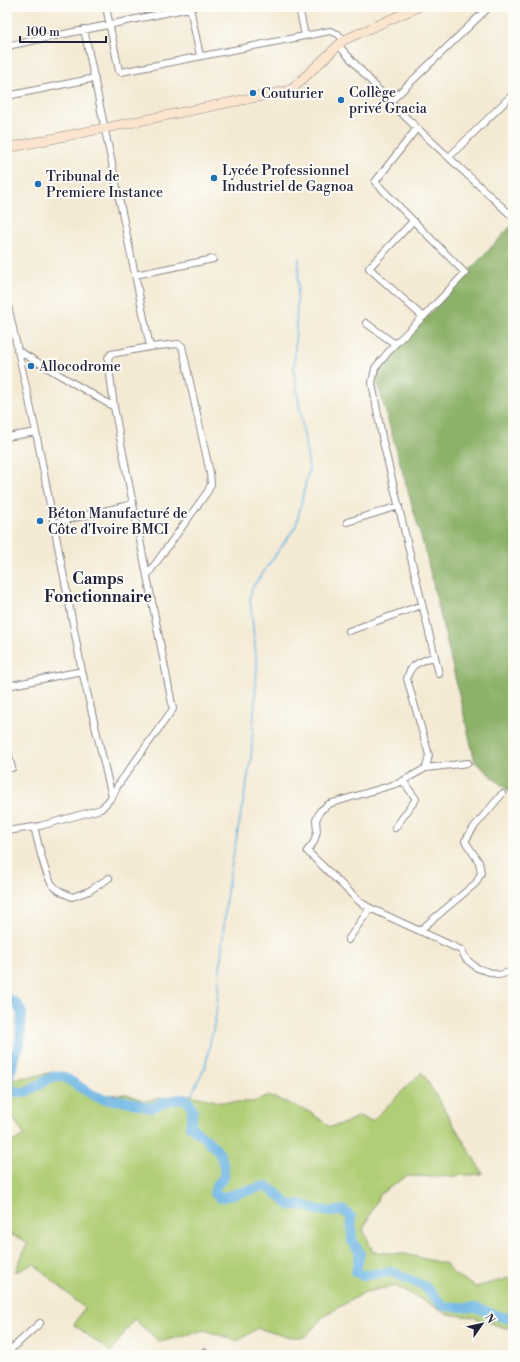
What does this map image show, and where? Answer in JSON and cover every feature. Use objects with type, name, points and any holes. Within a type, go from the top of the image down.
[{"type":"street","points":[[106,7],[119,71],[121,72],[330,31],[338,34],[341,42],[390,102],[513,217]]},
{"type":"street","points":[[7,46],[192,7],[200,56]]},
{"type":"street","points":[[300,7],[305,36]]},
{"type":"street","points":[[7,148],[291,90],[341,42],[418,7]]},
{"type":"street","points":[[390,102],[489,7]]},
{"type":"street","points":[[84,29],[150,347]]},
{"type":"street","points":[[7,96],[95,78]]},
{"type":"street","points":[[449,157],[513,94]]},
{"type":"street","points":[[417,128],[375,182],[465,273],[395,344],[375,368],[372,383],[384,442],[439,674]]},
{"type":"street","points":[[413,221],[369,268],[423,317]]},
{"type":"street","points":[[135,276],[213,259]]},
{"type":"street","points":[[7,301],[36,432],[82,671],[112,797]]},
{"type":"street","points":[[366,323],[395,344]]},
{"type":"street","points":[[7,336],[14,334]]},
{"type":"street","points":[[7,831],[34,827],[102,809],[112,797],[118,785],[173,709],[148,574],[114,407],[108,355],[150,347],[178,344],[182,346],[210,473],[210,484],[208,491],[148,574]]},
{"type":"street","points":[[17,350],[114,407]]},
{"type":"street","points":[[7,437],[36,432]]},
{"type":"street","points":[[53,523],[133,504]]},
{"type":"street","points":[[347,522],[399,506]]},
{"type":"street","points":[[349,631],[422,604]]},
{"type":"street","points":[[426,768],[429,755],[407,679],[409,671],[414,665],[435,656]]},
{"type":"street","points":[[7,686],[82,671]]},
{"type":"street","points":[[7,748],[12,768]]},
{"type":"street","points":[[468,763],[426,768],[403,781],[329,804],[320,811],[316,820],[318,831],[314,842],[307,851],[360,902],[370,908],[461,950],[466,959],[477,968],[499,975],[513,971]]},
{"type":"street","points":[[395,828],[416,799],[403,781]]},
{"type":"street","points":[[419,931],[476,883],[481,873],[479,862],[465,841],[474,827],[502,794]]},
{"type":"street","points":[[34,827],[46,870],[52,884],[62,893],[72,897],[89,891],[109,878]]},
{"type":"street","points":[[348,940],[370,908]]},
{"type":"street","points":[[8,1351],[40,1323]]},
{"type":"green space","points":[[511,226],[513,228],[513,795],[475,762],[427,558],[376,378],[384,363]]},
{"type":"green space","points":[[53,1072],[65,1073],[96,1093],[105,1095],[127,1094],[145,1101],[178,1095],[190,1095],[220,1102],[253,1102],[267,1096],[281,1100],[312,1113],[330,1127],[345,1123],[359,1116],[372,1121],[422,1072],[483,1174],[440,1177],[407,1176],[380,1194],[363,1229],[373,1252],[405,1254],[446,1264],[452,1273],[476,1287],[513,1277],[513,1328],[505,1328],[473,1317],[446,1314],[427,1302],[395,1286],[365,1292],[324,1316],[305,1337],[287,1337],[258,1328],[238,1341],[204,1330],[160,1342],[134,1319],[111,1352],[74,1325],[84,1308],[34,1264],[15,1272],[28,1242],[7,1233],[7,1145],[24,1135],[7,1108],[7,1078],[31,1077]]},
{"type":"waterway","points":[[188,1101],[205,1067],[216,1016],[227,890],[251,759],[257,667],[250,598],[252,588],[296,526],[309,468],[294,371],[299,258]]},
{"type":"waterway","points":[[7,998],[17,1004],[22,1013],[20,1042],[9,1074],[9,1085],[14,1092],[26,1092],[54,1076],[64,1077],[93,1095],[104,1099],[126,1101],[150,1108],[169,1101],[182,1099],[188,1101],[193,1110],[190,1126],[215,1147],[222,1160],[224,1177],[216,1186],[214,1193],[220,1198],[265,1186],[275,1192],[289,1205],[304,1205],[318,1210],[333,1212],[343,1210],[351,1217],[352,1241],[360,1253],[356,1272],[362,1275],[392,1272],[424,1286],[443,1306],[476,1308],[509,1319],[513,1316]]},
{"type":"place","name":"Couturier","points":[[253,93]]},
{"type":"place","name":"Collège privé Gracia","points":[[341,100]]},
{"type":"place","name":"Lycée Professionnel Industriel de Gagnoa","points":[[214,178]]},
{"type":"place","name":"Tribunal de Premiere Instance","points":[[38,184]]},
{"type":"place","name":"Allocodrome","points":[[31,366]]},
{"type":"place","name":"Béton Manufacturé de Côte d'Ivoire BMCI","points":[[40,521]]},
{"type":"district","name":"Camps Fonctionnaire","points":[[98,587]]}]
